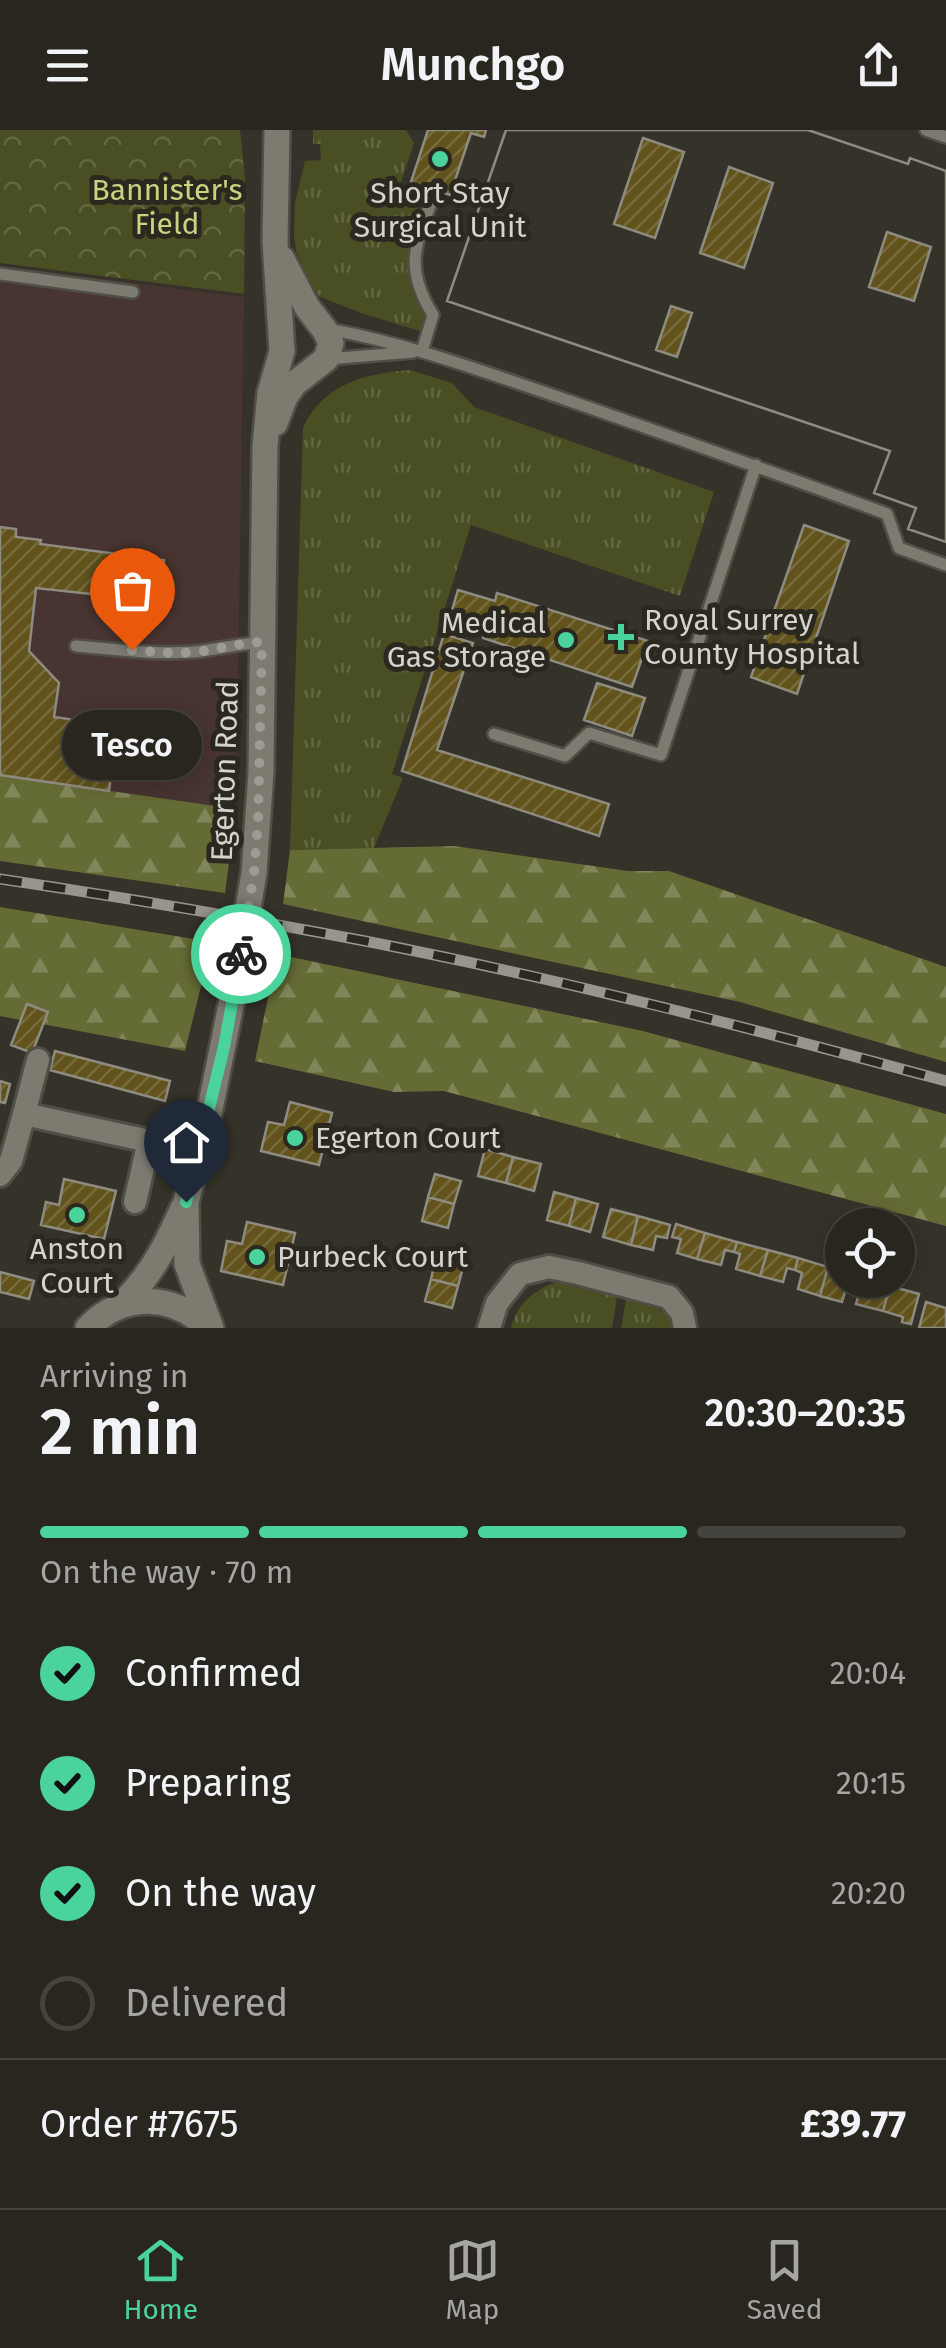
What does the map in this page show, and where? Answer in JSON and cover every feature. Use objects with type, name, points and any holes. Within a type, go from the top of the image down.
[{"type":"street","name":"Egerton Road","points":[[209,1328],[188,1264],[186,1202],[210,1109],[254,873],[260,772],[265,446],[270,393],[282,346],[275,242],[278,136]]},
{"type":"street","name":"Egerton Road","points":[[265,446],[285,397],[294,384],[324,362],[331,344],[288,273],[275,242]]},
{"type":"street","points":[[321,326],[310,320],[294,323],[288,328],[282,346],[285,358],[298,368],[313,369],[324,362]]},
{"type":"street","points":[[0,1175],[10,1161],[38,1060]]},
{"type":"street","points":[[24,1114],[149,1142],[134,1202]]},
{"type":"street","points":[[104,1316],[140,1286],[160,1257],[186,1202]]},
{"type":"street","points":[[489,1328],[497,1303],[520,1274],[549,1268],[669,1296],[682,1313],[685,1328]]},
{"type":"street","points":[[74,1328],[147,1300],[172,1304],[195,1315],[209,1328]]},
{"type":"lane","points":[[926,130],[946,137]]},
{"type":"lane","points":[[422,351],[433,316],[422,298],[414,262],[417,241],[436,190]]},
{"type":"lane","points":[[0,274],[133,292]]},
{"type":"lane","points":[[321,326],[422,351],[888,514],[898,548],[946,565]]},
{"type":"lane","points":[[324,362],[422,351]]},
{"type":"lane","points":[[494,734],[565,756],[589,733],[661,755],[756,465]]},
{"type":"lane","points":[[76,646],[170,653],[262,642]]},
{"type":"shaded area","points":[[0,266],[244,297],[236,809],[0,775]]},
{"type":"green space","name":"Bannister's Field","points":[[0,130],[240,130],[245,179],[244,294],[0,263]]},
{"type":"green space","points":[[313,130],[406,130],[414,143],[401,182],[419,211],[410,265],[414,290],[427,317],[423,332],[320,297],[311,287],[296,251],[294,235],[295,203],[305,161],[321,160],[320,144],[313,144]]},
{"type":"green space","points":[[410,370],[452,383],[474,407],[714,492],[680,596],[471,525],[392,774],[403,778],[374,848],[290,850],[303,428],[334,391],[362,378]]},
{"type":"green space","points":[[0,775],[236,809],[225,893],[0,861]]},
{"type":"green space","points":[[454,846],[628,871],[669,871],[946,967],[946,1062],[740,1002],[283,904],[290,850]]},
{"type":"green space","points":[[0,907],[212,942],[185,1051],[0,1016]]},
{"type":"green space","points":[[277,954],[643,1031],[946,1114],[946,1226],[915,1218],[915,1208],[879,1208],[444,1091],[394,1092],[255,1061]]},
{"type":"green space","points":[[556,1282],[617,1297],[612,1328],[511,1328],[528,1299]]},
{"type":"green space","points":[[626,1299],[663,1311],[679,1328],[621,1328]]},
{"type":"building","name":"Short Stay Surgical Unit","points":[[428,130],[486,130],[484,137],[471,133],[450,195],[411,182]]},
{"type":"building","name":"Royal Surrey County Hospital","points":[[506,130],[808,130],[908,164],[910,158],[946,171],[946,542],[908,529],[916,508],[874,493],[890,451],[447,301]],"holes":[[[643,138],[684,152],[655,238],[614,224]],[[729,167],[773,183],[744,268],[700,253]],[[887,232],[931,247],[914,301],[869,287]],[[671,306],[692,313],[677,357],[656,350]]]},
{"type":"building","name":"Royal Surrey County Hospital","points":[[506,130],[808,130],[908,164],[910,158],[946,171],[946,542],[908,529],[916,508],[874,493],[890,451],[447,301]]},
{"type":"building","points":[[804,525],[849,541],[797,694],[751,677]]},
{"type":"building","points":[[0,527],[16,529],[16,537],[41,540],[40,544],[164,560],[162,579],[113,573],[111,596],[36,588],[29,651],[59,683],[54,717],[117,726],[109,791],[0,775]]},
{"type":"building","name":"Medical Gas Storage","points":[[458,590],[495,601],[497,593],[648,641],[632,687],[483,638],[488,624],[475,620],[471,634],[447,627]]},
{"type":"building","points":[[444,634],[473,643],[437,750],[609,804],[599,836],[402,771]]},
{"type":"building","points":[[597,683],[645,698],[632,736],[584,720]]},
{"type":"building","points":[[27,1004],[48,1012],[32,1053],[11,1045]]},
{"type":"building","points":[[55,1051],[170,1081],[165,1101],[50,1070]]},
{"type":"building","points":[[0,1081],[10,1084],[5,1103],[0,1102]]},
{"type":"building","name":"Egerton Court","points":[[290,1102],[332,1113],[319,1165],[261,1151],[268,1122],[284,1125]]},
{"type":"building","points":[[485,1149],[513,1157],[506,1183],[478,1176]]},
{"type":"building","points":[[513,1157],[541,1164],[534,1191],[506,1183]]},
{"type":"building","points":[[435,1174],[461,1181],[454,1204],[428,1197]]},
{"type":"building","name":"Anston Court","points":[[64,1179],[116,1191],[104,1239],[41,1225],[46,1202],[59,1205]]},
{"type":"building","points":[[554,1192],[576,1198],[569,1226],[547,1220]]},
{"type":"building","points":[[428,1197],[454,1204],[448,1228],[422,1221]]},
{"type":"building","points":[[576,1198],[598,1204],[590,1232],[569,1226]]},
{"type":"building","points":[[611,1209],[638,1216],[631,1245],[603,1237]]},
{"type":"building","points":[[638,1216],[670,1225],[667,1238],[656,1236],[653,1250],[631,1245]]},
{"type":"building","name":"Purbeck Court","points":[[247,1222],[295,1233],[283,1285],[221,1271],[227,1241],[242,1244]]},
{"type":"building","points":[[676,1224],[705,1233],[697,1259],[677,1253],[681,1239],[672,1237]]},
{"type":"building","points":[[705,1233],[737,1242],[734,1252],[725,1250],[721,1265],[697,1259]]},
{"type":"building","points":[[737,1242],[768,1250],[760,1276],[736,1269],[740,1254],[734,1252]]},
{"type":"building","points":[[768,1250],[798,1258],[795,1270],[787,1268],[783,1282],[760,1276]]},
{"type":"building","points":[[436,1257],[464,1264],[458,1286],[431,1279]]},
{"type":"building","points":[[798,1258],[825,1266],[820,1296],[798,1289],[802,1273],[795,1270]]},
{"type":"building","points":[[0,1272],[34,1281],[29,1299],[0,1292]]},
{"type":"building","points":[[431,1279],[458,1286],[452,1308],[425,1301]]},
{"type":"building","points":[[915,1293],[919,1294],[911,1324],[883,1311],[887,1298],[915,1298]]},
{"type":"building","points":[[858,1298],[887,1298],[883,1311],[856,1304]]},
{"type":"building","points":[[926,1302],[946,1308],[946,1328],[919,1328]]},
{"type":"railway","points":[[0,879],[229,916],[438,956],[657,1006],[946,1081]]},
{"type":"way so far","points":[[132,650],[194,652],[262,642],[258,822],[241,954]]},
{"type":"place","name":"Short Stay Surgical Unit","points":[[440,159]]},
{"type":"place","name":"Royal Surrey County Hospital","points":[[621,637]]},
{"type":"place","name":"Medical Gas Storage","points":[[566,640]]},
{"type":"place","name":"Tesco","points":[[132,650]]},
{"type":"place","name":"Egerton Court","points":[[295,1138]]},
{"type":"place","name":"Anston Court","points":[[77,1215]]},
{"type":"place","name":"Purbeck Court","points":[[257,1257]]},
{"type":"route","points":[[186,1202],[224,1047],[241,954]]}]
